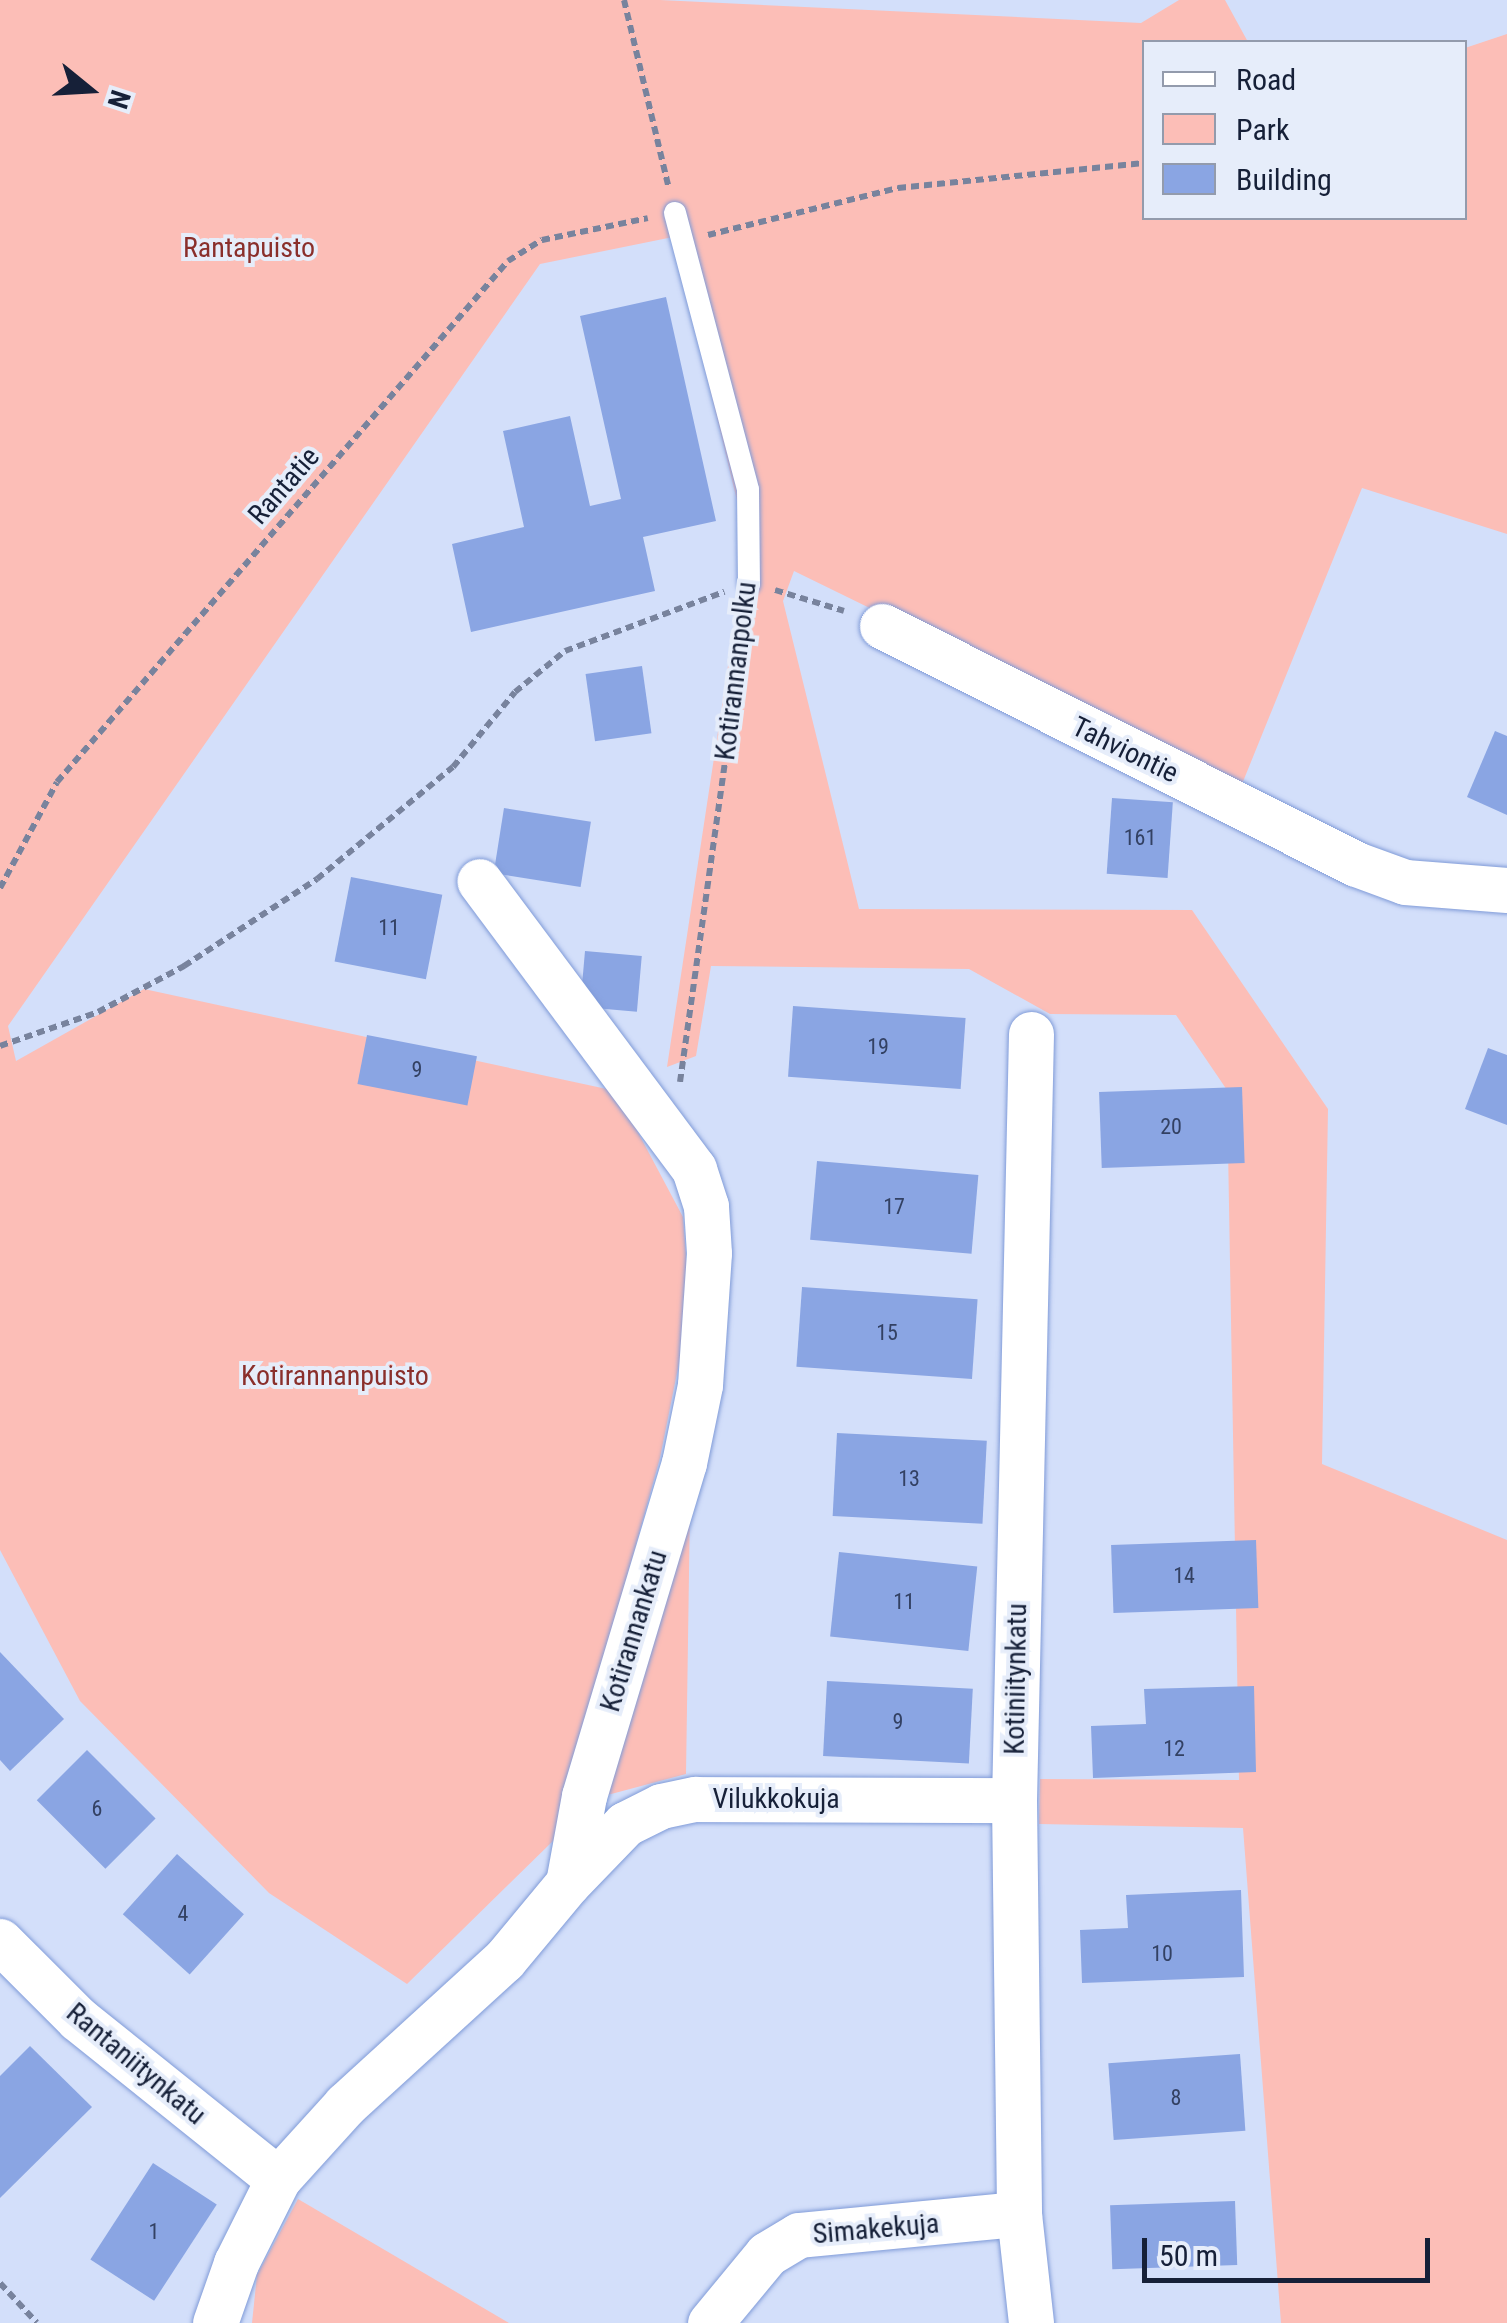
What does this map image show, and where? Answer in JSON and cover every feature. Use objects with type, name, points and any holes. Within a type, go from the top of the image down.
[{"type":"street","name":"Tahviontie","points":[[882,626],[1356,864],[1405,882],[1507,890]]},
{"type":"street","name":"Kotirannankatu","points":[[215,2323],[236,2262],[278,2179],[346,2105],[504,1960],[568,1883],[584,1796],[684,1463],[700,1385],[709,1316],[706,1206],[694,1169],[479,880]]},
{"type":"street","name":"Kotiniitynkatu","points":[[1030,1034],[1014,1800],[1018,2214],[1031,2323]]},
{"type":"street","name":"Vilukkokuja","points":[[568,1883],[626,1824],[661,1806],[696,1799],[1014,1800]]},
{"type":"street","name":"Rantaniitynkatu","points":[[0,1941],[78,2019],[278,2179]]},
{"type":"street","name":"Simakekuja","points":[[710,2323],[766,2254],[799,2235],[1018,2214]]},
{"type":"lane","name":"Kotirannanpolku","points":[[675,214],[748,490],[749,584]]},
{"type":"path","points":[[624,0],[675,214]]},
{"type":"path","points":[[682,241],[898,188],[1142,163]]},
{"type":"path","name":"Rantatie","points":[[0,888],[57,782],[508,262],[579,229],[675,214]]},
{"type":"path","points":[[0,1046],[98,1012],[184,966],[317,880],[452,767],[515,692],[565,651],[749,584],[882,626]]},
{"type":"path","name":"Kotirannanpolku","points":[[672,1135],[749,584]]},
{"type":"path","points":[[0,2283],[37,2323]]},
{"type":"green space","points":[[0,0],[660,0],[1141,23],[1179,0],[1225,0],[1247,40],[1142,40],[1142,220],[1467,220],[1467,47],[1507,34],[1507,534],[1362,488],[1240,789],[794,571],[783,601],[859,909],[1192,910],[1328,1109],[1322,1464],[1507,1540],[1507,2323],[1281,2323],[1243,1828],[1039,1824],[1040,1779],[1239,1780],[1227,1090],[1176,1015],[1050,1014],[969,969],[711,966],[696,1056],[667,1067],[738,600],[740,513],[673,237],[540,264],[8,1026],[16,1061],[144,989],[616,1091],[683,1217],[690,1308],[660,1458],[554,1840],[407,1984],[269,1893],[80,1701],[0,1550]]},
{"type":"green space","points":[[690,1506],[686,1774],[600,1797]]},
{"type":"green space","points":[[298,2199],[509,2323],[252,2323],[257,2275]]},
{"type":"building","points":[[666,297],[716,521],[643,537],[655,591],[471,632],[452,544],[524,527],[503,431],[570,416],[590,506],[621,499],[580,316]]},
{"type":"building","points":[[642,666],[651,733],[595,741],[586,674]]},
{"type":"building","points":[[1495,731],[1507,736],[1507,815],[1467,797]]},
{"type":"building","points":[[1112,798],[1173,802],[1168,878],[1107,874]]},
{"type":"building","points":[[504,808],[591,822],[581,887],[494,873]]},
{"type":"building","points":[[351,877],[442,895],[426,979],[335,961]]},
{"type":"building","points":[[585,951],[642,956],[637,1012],[580,1007]]},
{"type":"building","points":[[793,1006],[966,1018],[961,1089],[788,1077]]},
{"type":"building","points":[[367,1035],[477,1056],[467,1105],[357,1084]]},
{"type":"building","points":[[1488,1048],[1507,1055],[1507,1125],[1465,1109]]},
{"type":"building","points":[[1242,1087],[1245,1163],[1102,1168],[1099,1092]]},
{"type":"building","points":[[817,1161],[978,1175],[971,1254],[810,1240]]},
{"type":"building","points":[[802,1287],[978,1299],[972,1379],[796,1367]]},
{"type":"building","points":[[837,1433],[987,1441],[982,1524],[833,1516]]},
{"type":"building","points":[[1256,1540],[1258,1608],[1113,1613],[1111,1545]]},
{"type":"building","points":[[839,1552],[977,1567],[968,1651],[830,1637]]},
{"type":"building","points":[[0,1652],[64,1719],[10,1771],[0,1760]]},
{"type":"building","points":[[827,1681],[973,1689],[969,1764],[823,1756]]},
{"type":"building","points":[[1254,1686],[1256,1772],[1093,1778],[1091,1726],[1146,1724],[1144,1689]]},
{"type":"building","points":[[87,1750],[156,1819],[105,1869],[37,1800]]},
{"type":"building","points":[[177,1854],[244,1914],[190,1974],[123,1914]]},
{"type":"building","points":[[1241,1890],[1244,1977],[1082,1983],[1080,1930],[1128,1928],[1126,1895]]},
{"type":"building","points":[[30,2046],[92,2107],[0,2198],[0,2076]]},
{"type":"building","points":[[1240,2054],[1245,2131],[1114,2140],[1108,2063]]},
{"type":"building","points":[[153,2163],[217,2204],[154,2301],[90,2259]]},
{"type":"building","points":[[1235,2201],[1237,2265],[1112,2269],[1110,2205]]},
{"type":"park label","name":"Rantapuisto","points":[[249,248]]},
{"type":"park label","name":"Kotirannanpuisto","points":[[335,1376]]}]
